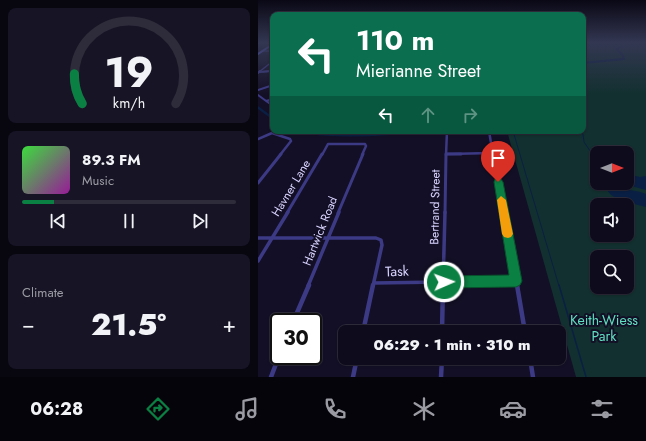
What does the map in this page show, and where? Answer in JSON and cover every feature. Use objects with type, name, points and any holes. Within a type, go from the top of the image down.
[{"type":"street","points":[[258,72],[270,63]]},
{"type":"street","points":[[258,72],[270,71]]},
{"type":"street","points":[[258,90],[270,86]]},
{"type":"street","points":[[258,95],[270,104]]},
{"type":"street","points":[[266,101],[270,100]]},
{"type":"street","points":[[258,138],[270,133]]},
{"type":"street","points":[[258,183],[290,143],[290,139],[275,134]]},
{"type":"street","name":"Bertrand Street","points":[[442,325],[447,134]]},
{"type":"street","points":[[490,134],[524,325]]},
{"type":"street","name":"Havner Lane","points":[[258,261],[328,144],[365,144],[365,148]]},
{"type":"street","name":"Hartwick Road","points":[[297,313],[365,148]]},
{"type":"street","points":[[447,154],[493,153]]},
{"type":"street","points":[[258,238],[376,238],[381,240],[382,245],[365,325]]},
{"type":"street","name":"Task","points":[[374,283],[516,281]]},
{"type":"street","points":[[271,377],[276,365]]},
{"type":"street","points":[[353,377],[356,365]]},
{"type":"street","points":[[441,377],[442,365]]},
{"type":"street","points":[[531,365],[534,377]]},
{"type":"green space","name":"Keith-Wiess Park","points":[[586,61],[646,61],[646,377],[576,377],[566,341],[566,325],[561,325],[508,134],[586,134]]},
{"type":"water","points":[[634,176],[646,176],[646,190],[634,187]]},
{"type":"water","points":[[607,190],[630,190],[646,194],[646,207],[634,204],[634,198],[616,198]]},
{"type":"waterway","points":[[586,63],[608,61]]},
{"type":"waterway","points":[[258,107],[270,117]]},
{"type":"waterway","points":[[307,134],[340,136],[390,134]]},
{"type":"waterway","points":[[514,134],[559,286]]},
{"type":"waterway","points":[[583,134],[584,142],[590,151]]},
{"type":"waterway","points":[[559,285],[586,377]]},
{"type":"slow traffic","points":[[501,200],[508,234]]},
{"type":"route","points":[[444,282],[516,281],[498,182]]}]
